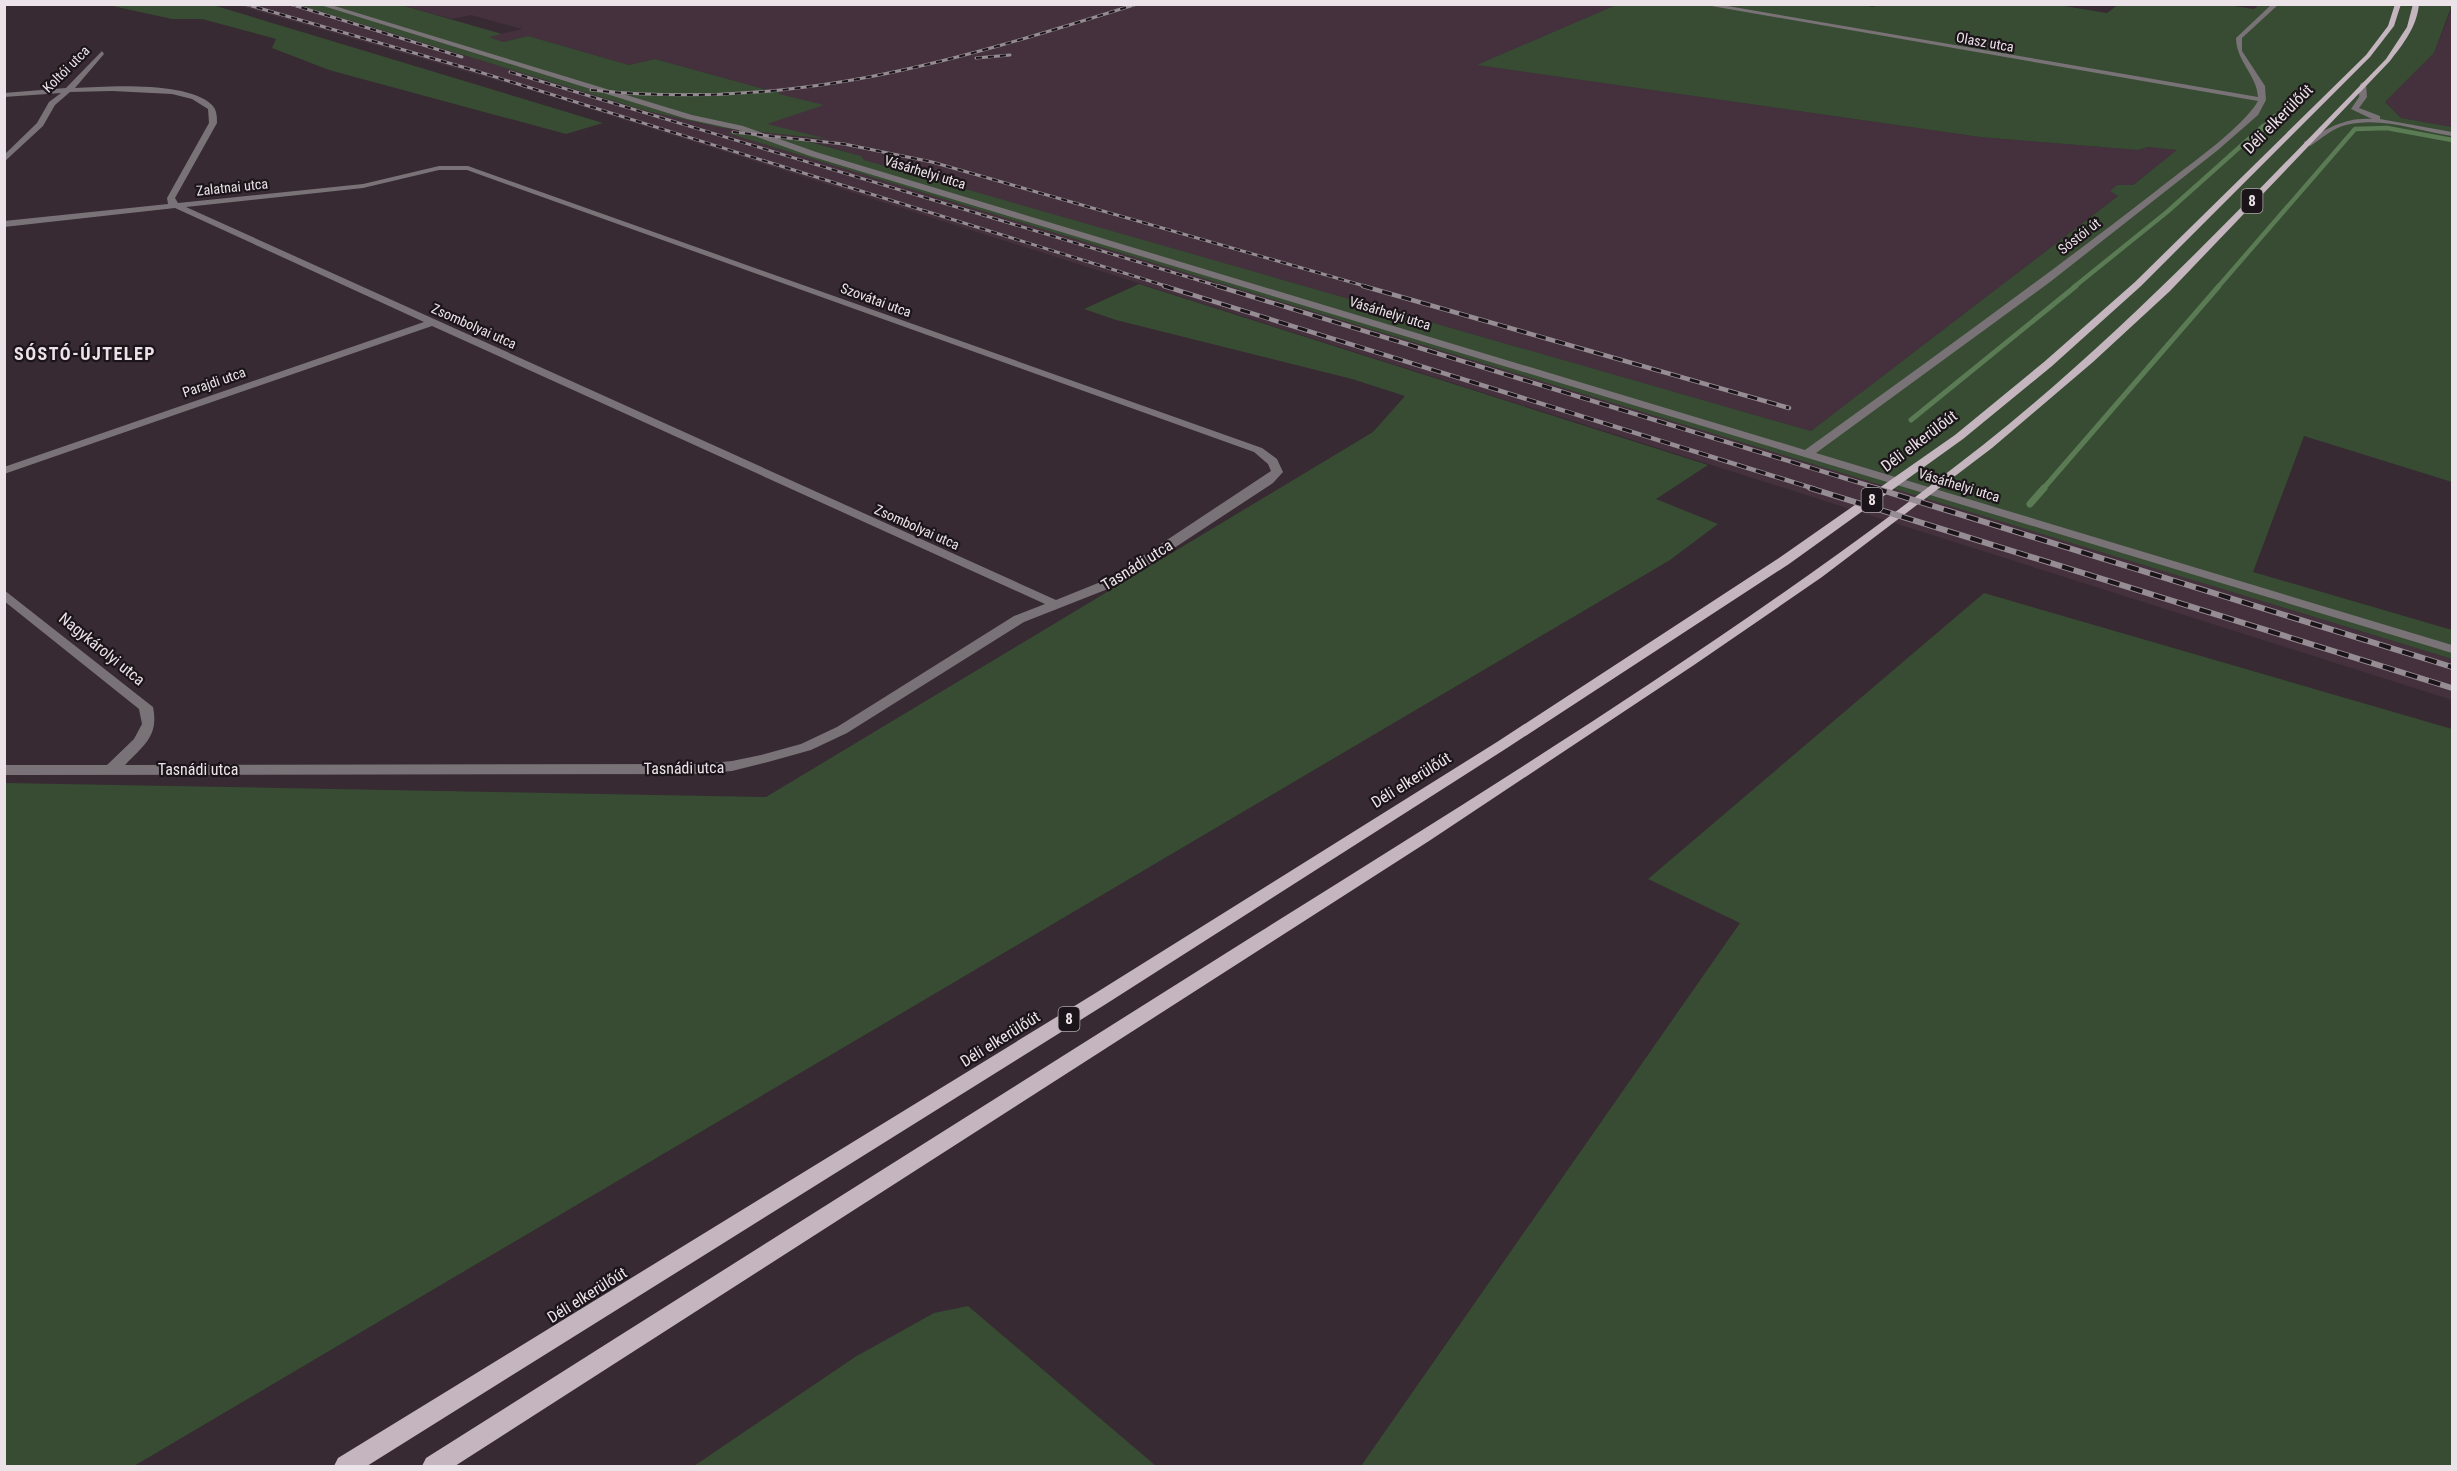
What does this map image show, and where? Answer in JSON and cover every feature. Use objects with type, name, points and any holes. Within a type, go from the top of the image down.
[{"type":"main road","name":"Déli elkerülőút","points":[[346,1467],[1110,993],[1492,752],[1784,561],[1959,437],[2048,364],[2138,284],[2368,56],[2390,29],[2396,17],[2398,4]]},
{"type":"main road","name":"8","points":[[434,1467],[1423,837],[1689,662],[1817,574],[1988,446],[2090,360],[2167,289],[2388,60],[2405,37],[2415,18],[2416,4]]},
{"type":"street","name":"Vásárhelyi utca","points":[[320,4],[690,117],[740,128],[813,154],[2452,649]]},
{"type":"street","name":"Olasz utca","points":[[1703,4],[2262,100]]},
{"type":"street","points":[[2262,100],[2261,86],[2239,51],[2238,44],[2239,38],[2245,31],[2276,4]]},
{"type":"street","name":"Koltói utca","points":[[4,160],[40,124],[52,104],[102,53]]},
{"type":"street","points":[[2363,84],[2362,97],[2355,109],[2374,117],[2452,134]]},
{"type":"street","points":[[4,95],[68,90],[159,90],[190,95],[209,106],[213,113],[213,123],[171,198],[171,202],[178,207]]},
{"type":"street","name":"Sóstói út","points":[[1808,454],[2047,280],[2215,148],[2255,112],[2262,100]]},
{"type":"street","points":[[2307,144],[2336,126],[2348,122],[2415,127]]},
{"type":"street","name":"Zalatnai utca","points":[[4,224],[363,186],[439,168],[462,167]]},
{"type":"street","name":"Szovátai utca","points":[[462,167],[1258,450],[1269,457],[1276,466]]},
{"type":"street","name":"Zsombolyai utca","points":[[178,207],[1055,604]]},
{"type":"street","name":"Parajdi utca","points":[[4,471],[433,322]]},
{"type":"street","name":"Tasnádi utca","points":[[4,770],[688,769],[732,766],[806,747],[842,730],[1019,619],[1113,582],[1269,480],[1276,472],[1276,466]]},
{"type":"street","name":"Nagykárolyi utca","points":[[4,594],[146,707],[149,724],[140,741],[112,769]]},
{"type":"shaded area","points":[[237,5],[299,5],[647,111],[722,128],[820,138],[766,124],[779,94],[778,89],[768,90],[655,59],[629,65],[528,36],[503,42],[488,37],[522,29],[471,15],[452,19],[401,5],[1616,5],[1479,65],[1980,137],[2138,150],[2148,147],[2178,150],[1811,431],[863,160],[860,156],[817,143],[728,133],[2452,659],[2452,700],[533,91]]},
{"type":"shaded area","points":[[2452,8],[2452,127],[2401,118],[2385,102],[2434,53]]},
{"type":"green space","points":[[1859,4],[1873,7],[1877,4],[2052,4],[2107,13],[2119,4],[2221,4],[2254,9],[2260,4],[2452,5],[2434,53],[2385,102],[2401,118],[2452,127],[2452,482],[2304,436],[2253,572],[2452,630],[2452,659],[724,132],[810,142],[861,156],[864,160],[1811,431],[2118,196],[2110,191],[2117,185],[2133,185],[2177,150],[2148,147],[2138,150],[1980,137],[1477,65],[1616,5]]},
{"type":"green space","points":[[108,5],[213,5],[603,123],[566,134],[329,70],[272,48],[276,39],[202,19],[172,19]]},
{"type":"green space","points":[[299,5],[401,5],[502,34],[489,37],[503,42],[528,36],[629,65],[655,59],[768,90],[779,89],[779,94],[824,105],[767,124],[828,139],[722,128],[647,111]]},
{"type":"green space","points":[[1139,284],[1708,465],[1656,499],[1718,524],[1670,560],[134,1466],[5,1466],[5,783],[766,797],[1373,432],[1405,396],[1352,379],[1116,320],[1084,309]]},
{"type":"green space","points":[[1984,593],[2452,729],[2452,1466],[1361,1466],[1740,923],[1648,879]]},
{"type":"green space","points":[[968,1306],[1156,1466],[694,1466],[855,1357],[934,1313]]},
{"type":"waterway","points":[[2262,127],[2275,115]]},
{"type":"waterway","points":[[2218,287],[2355,129],[2387,128],[2452,140]]},
{"type":"waterway","points":[[2074,287],[2167,212],[2260,129]]},
{"type":"waterway","points":[[2260,129],[2270,131]]},
{"type":"waterway","points":[[1911,420],[2076,286]]},
{"type":"waterway","points":[[2043,489],[2219,286]]},
{"type":"waterway","points":[[2030,504],[2044,488]]},
{"type":"railway","points":[[245,4],[473,70],[1169,287]]},
{"type":"railway","points":[[290,4],[462,57]]},
{"type":"railway","points":[[591,90],[664,95],[735,94],[803,88],[935,63],[1137,4]]},
{"type":"railway","points":[[976,58],[1010,55]]},
{"type":"railway","points":[[510,72],[1221,287]]},
{"type":"railway","points":[[733,132],[844,144],[932,162],[1368,287]]},
{"type":"railway","points":[[1164,286],[1815,489]]},
{"type":"railway","points":[[1217,286],[1880,489]]},
{"type":"railway","points":[[1363,286],[1789,408]]},
{"type":"railway","points":[[1810,488],[2452,688]]},
{"type":"railway","points":[[1875,488],[2452,667]]},
{"type":"district","name":"SÓSTÓ-ÚJTELEP","points":[[85,353]]}]
